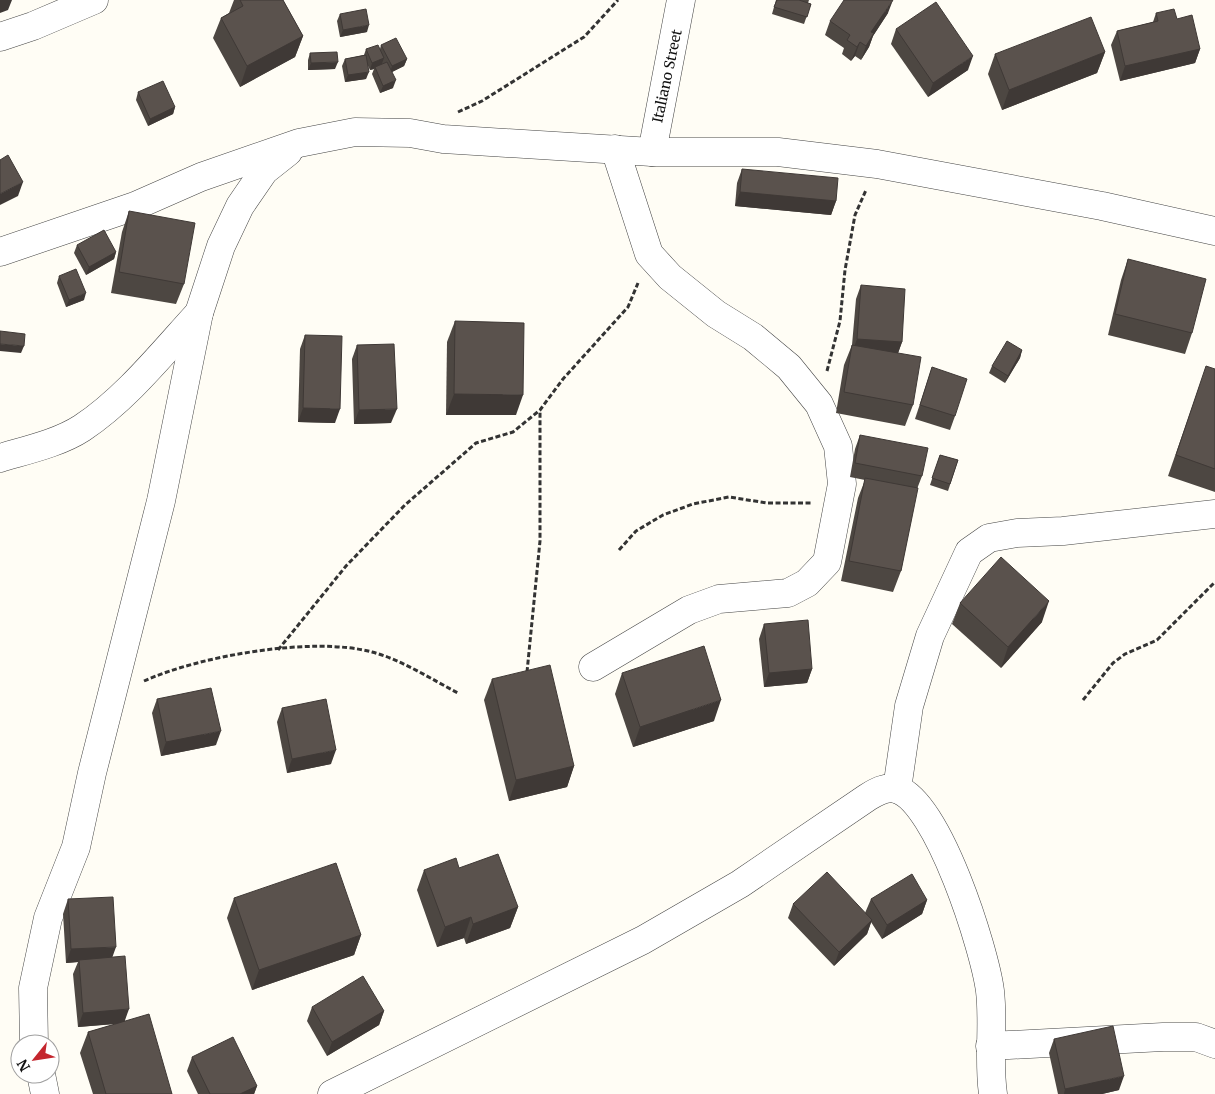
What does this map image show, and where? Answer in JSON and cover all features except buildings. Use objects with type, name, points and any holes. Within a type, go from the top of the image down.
[{"type":"street","points":[[0,37],[94,0]]},
{"type":"street","name":"Italiano Street","points":[[652,152],[682,0]]},
{"type":"street","points":[[0,252],[135,206],[202,176],[299,143],[355,132],[410,133],[443,138],[652,152],[778,152],[877,164],[1102,206],[1215,231]]},
{"type":"street","points":[[34,1034],[33,988],[46,927],[76,847],[111,696],[161,501],[199,313],[221,246],[240,206],[264,170],[299,143]]},
{"type":"street","points":[[593,667],[689,610],[719,599],[788,593],[807,583],[826,562],[842,484],[838,446],[819,404],[789,367],[754,337],[716,314],[670,277],[649,254],[615,149]]},
{"type":"street","points":[[0,458],[41,446],[81,429],[110,407],[199,313]]},
{"type":"street","points":[[897,789],[909,706],[930,636],[949,591],[969,552],[989,538],[1017,532],[1064,531],[1215,514]]},
{"type":"street","points":[[332,1094],[643,940],[740,884],[868,796],[884,789],[897,789],[910,798],[927,817],[939,837],[971,916],[990,991],[990,1046],[993,1094]]},
{"type":"street","points":[[990,1046],[1163,1037],[1196,1037],[1215,1044]]},
{"type":"path","points":[[455,113],[482,102],[584,36],[618,0]]},
{"type":"path","points":[[819,404],[840,321],[845,270],[855,216],[877,164]]},
{"type":"path","points":[[278,650],[346,566],[405,504],[476,443],[513,432],[540,410],[563,379],[628,307],[649,254]]},
{"type":"path","points":[[527,672],[540,541],[540,410]]},
{"type":"path","points":[[618,550],[636,531],[656,519],[693,504],[729,497],[767,503],[839,501]]},
{"type":"path","points":[[1083,700],[1113,663],[1125,654],[1157,640],[1215,582]]},
{"type":"path","points":[[111,696],[182,667],[222,656],[322,647],[372,652],[402,664],[458,693]]}]
